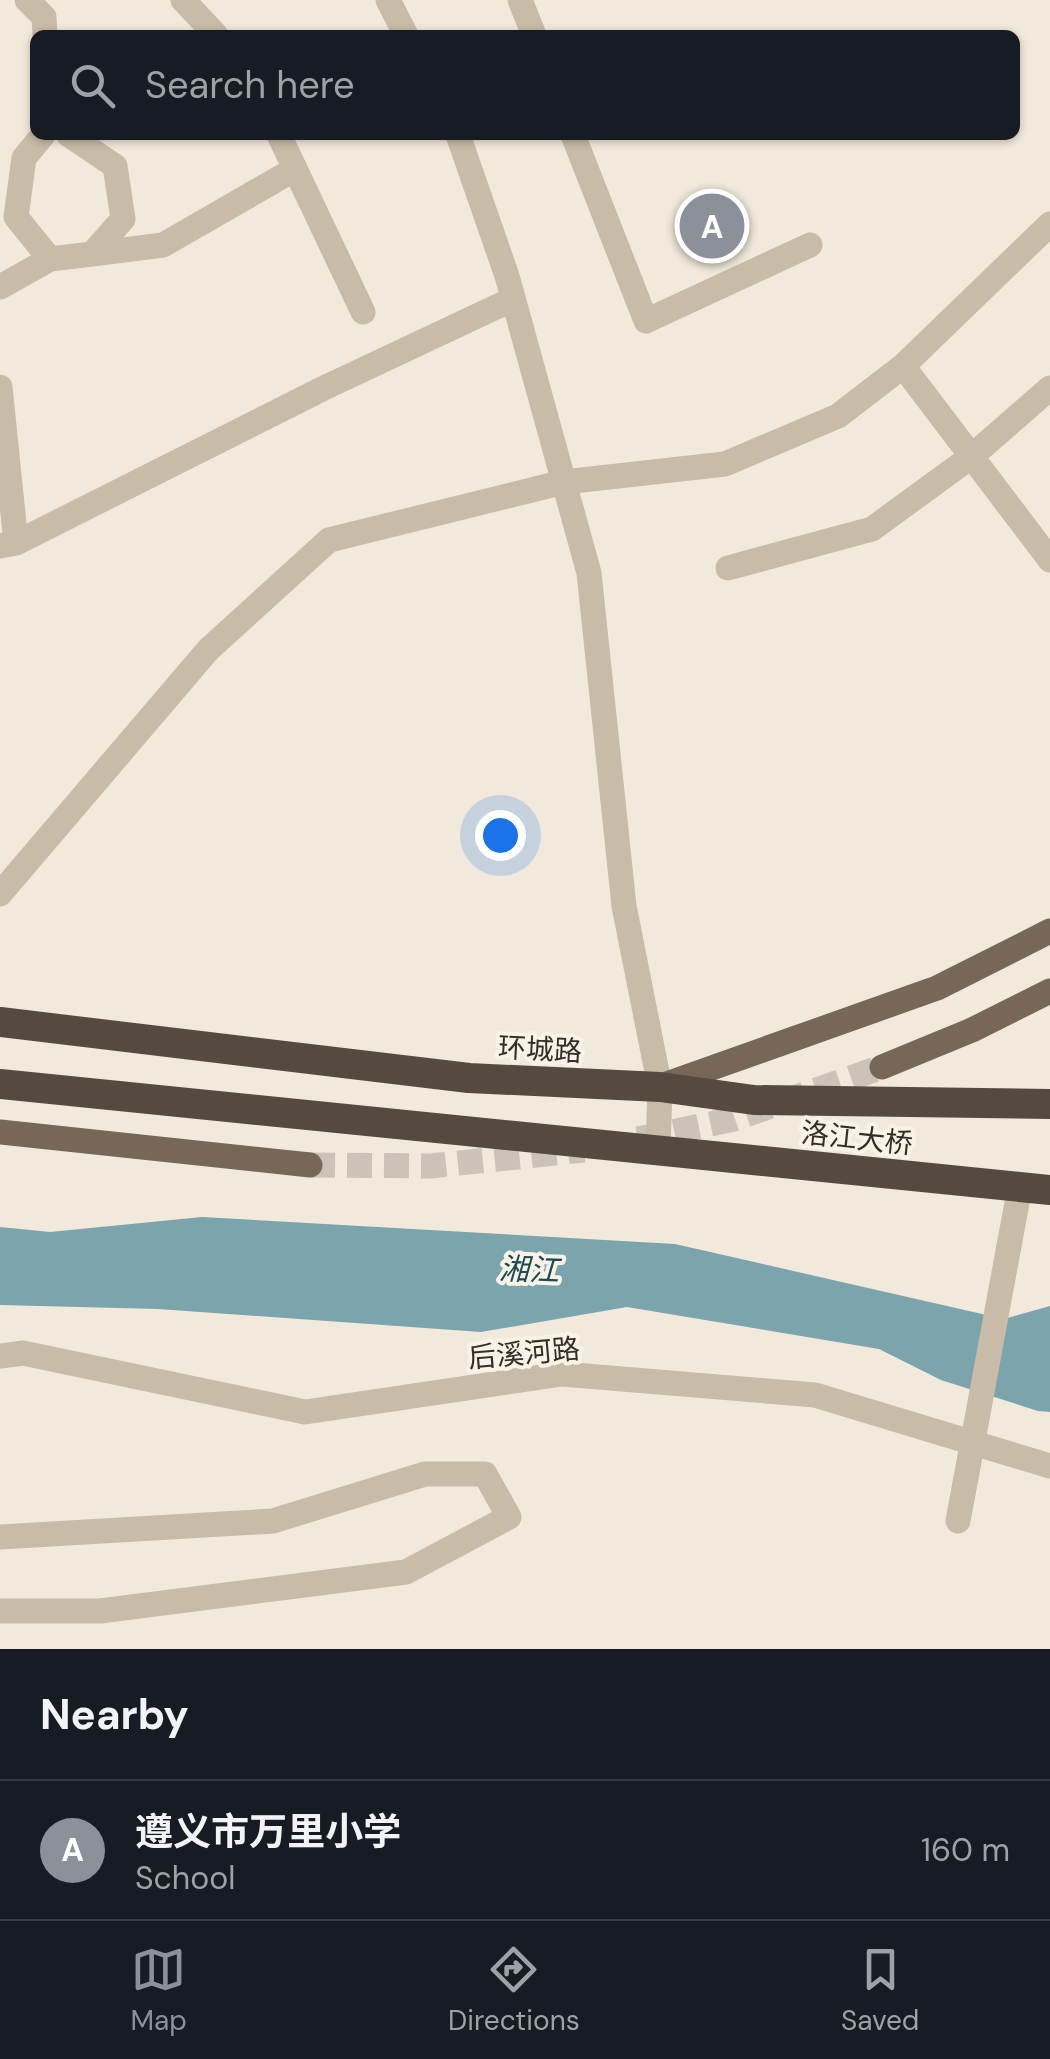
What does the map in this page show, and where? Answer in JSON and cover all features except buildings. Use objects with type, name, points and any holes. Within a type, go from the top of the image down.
[{"type":"highway","name":"环城路","points":[[0,1022],[470,1078],[660,1087]]},
{"type":"highway","points":[[0,1084],[658,1151]]},
{"type":"highway","name":"洛江大桥","points":[[660,1087],[754,1100],[1050,1104]]},
{"type":"highway","name":"洛江大桥","points":[[658,1151],[1035,1188]]},
{"type":"main road","name":"环城路","points":[[660,1087],[936,988],[1050,931]]},
{"type":"main road","points":[[882,1067],[972,1030],[1050,991]]},
{"type":"main road","points":[[0,1132],[310,1165]]},
{"type":"street","points":[[26,0],[44,17],[45,30]]},
{"type":"street","points":[[183,0],[211,30]]},
{"type":"street","points":[[388,0],[403,30]]},
{"type":"street","points":[[520,0],[532,30]]},
{"type":"street","points":[[40,140],[24,158],[16,217],[50,259]]},
{"type":"street","points":[[77,140],[114,166],[123,220],[92,254]]},
{"type":"street","points":[[282,140],[363,312]]},
{"type":"street","points":[[460,140],[513,299],[589,573],[624,906],[660,1087],[658,1151]]},
{"type":"street","points":[[575,140],[646,321],[810,245]]},
{"type":"street","points":[[0,287],[50,259],[163,245],[296,169]]},
{"type":"street","points":[[0,894],[208,650],[329,540],[564,482],[725,464],[838,416],[903,366],[1050,224]]},
{"type":"street","points":[[0,386],[8,544],[513,299]]},
{"type":"street","points":[[903,366],[1050,560]]},
{"type":"street","points":[[728,568],[872,529],[972,456],[1050,388]]},
{"type":"street","points":[[958,1521],[1009,1246],[1035,1188]]},
{"type":"street","name":"后溪河路","points":[[0,1356],[23,1353],[306,1412],[562,1374],[815,1395],[1050,1466]]},
{"type":"street","points":[[0,1537],[273,1521],[425,1474],[485,1474],[508,1517],[406,1572],[100,1610],[0,1610]]},
{"type":"water","name":"湘江","points":[[202,1217],[675,1244],[1004,1319],[1050,1306],[1050,1412],[941,1380],[879,1349],[627,1307],[481,1332],[158,1309],[0,1305],[0,1227],[50,1232]]},
{"type":"tunnel","points":[[638,1139],[734,1119],[882,1067]]},
{"type":"tunnel","points":[[310,1165],[430,1166],[584,1150]]},
{"type":"place","name":"遵义市万里小学","points":[[712,226]]}]
